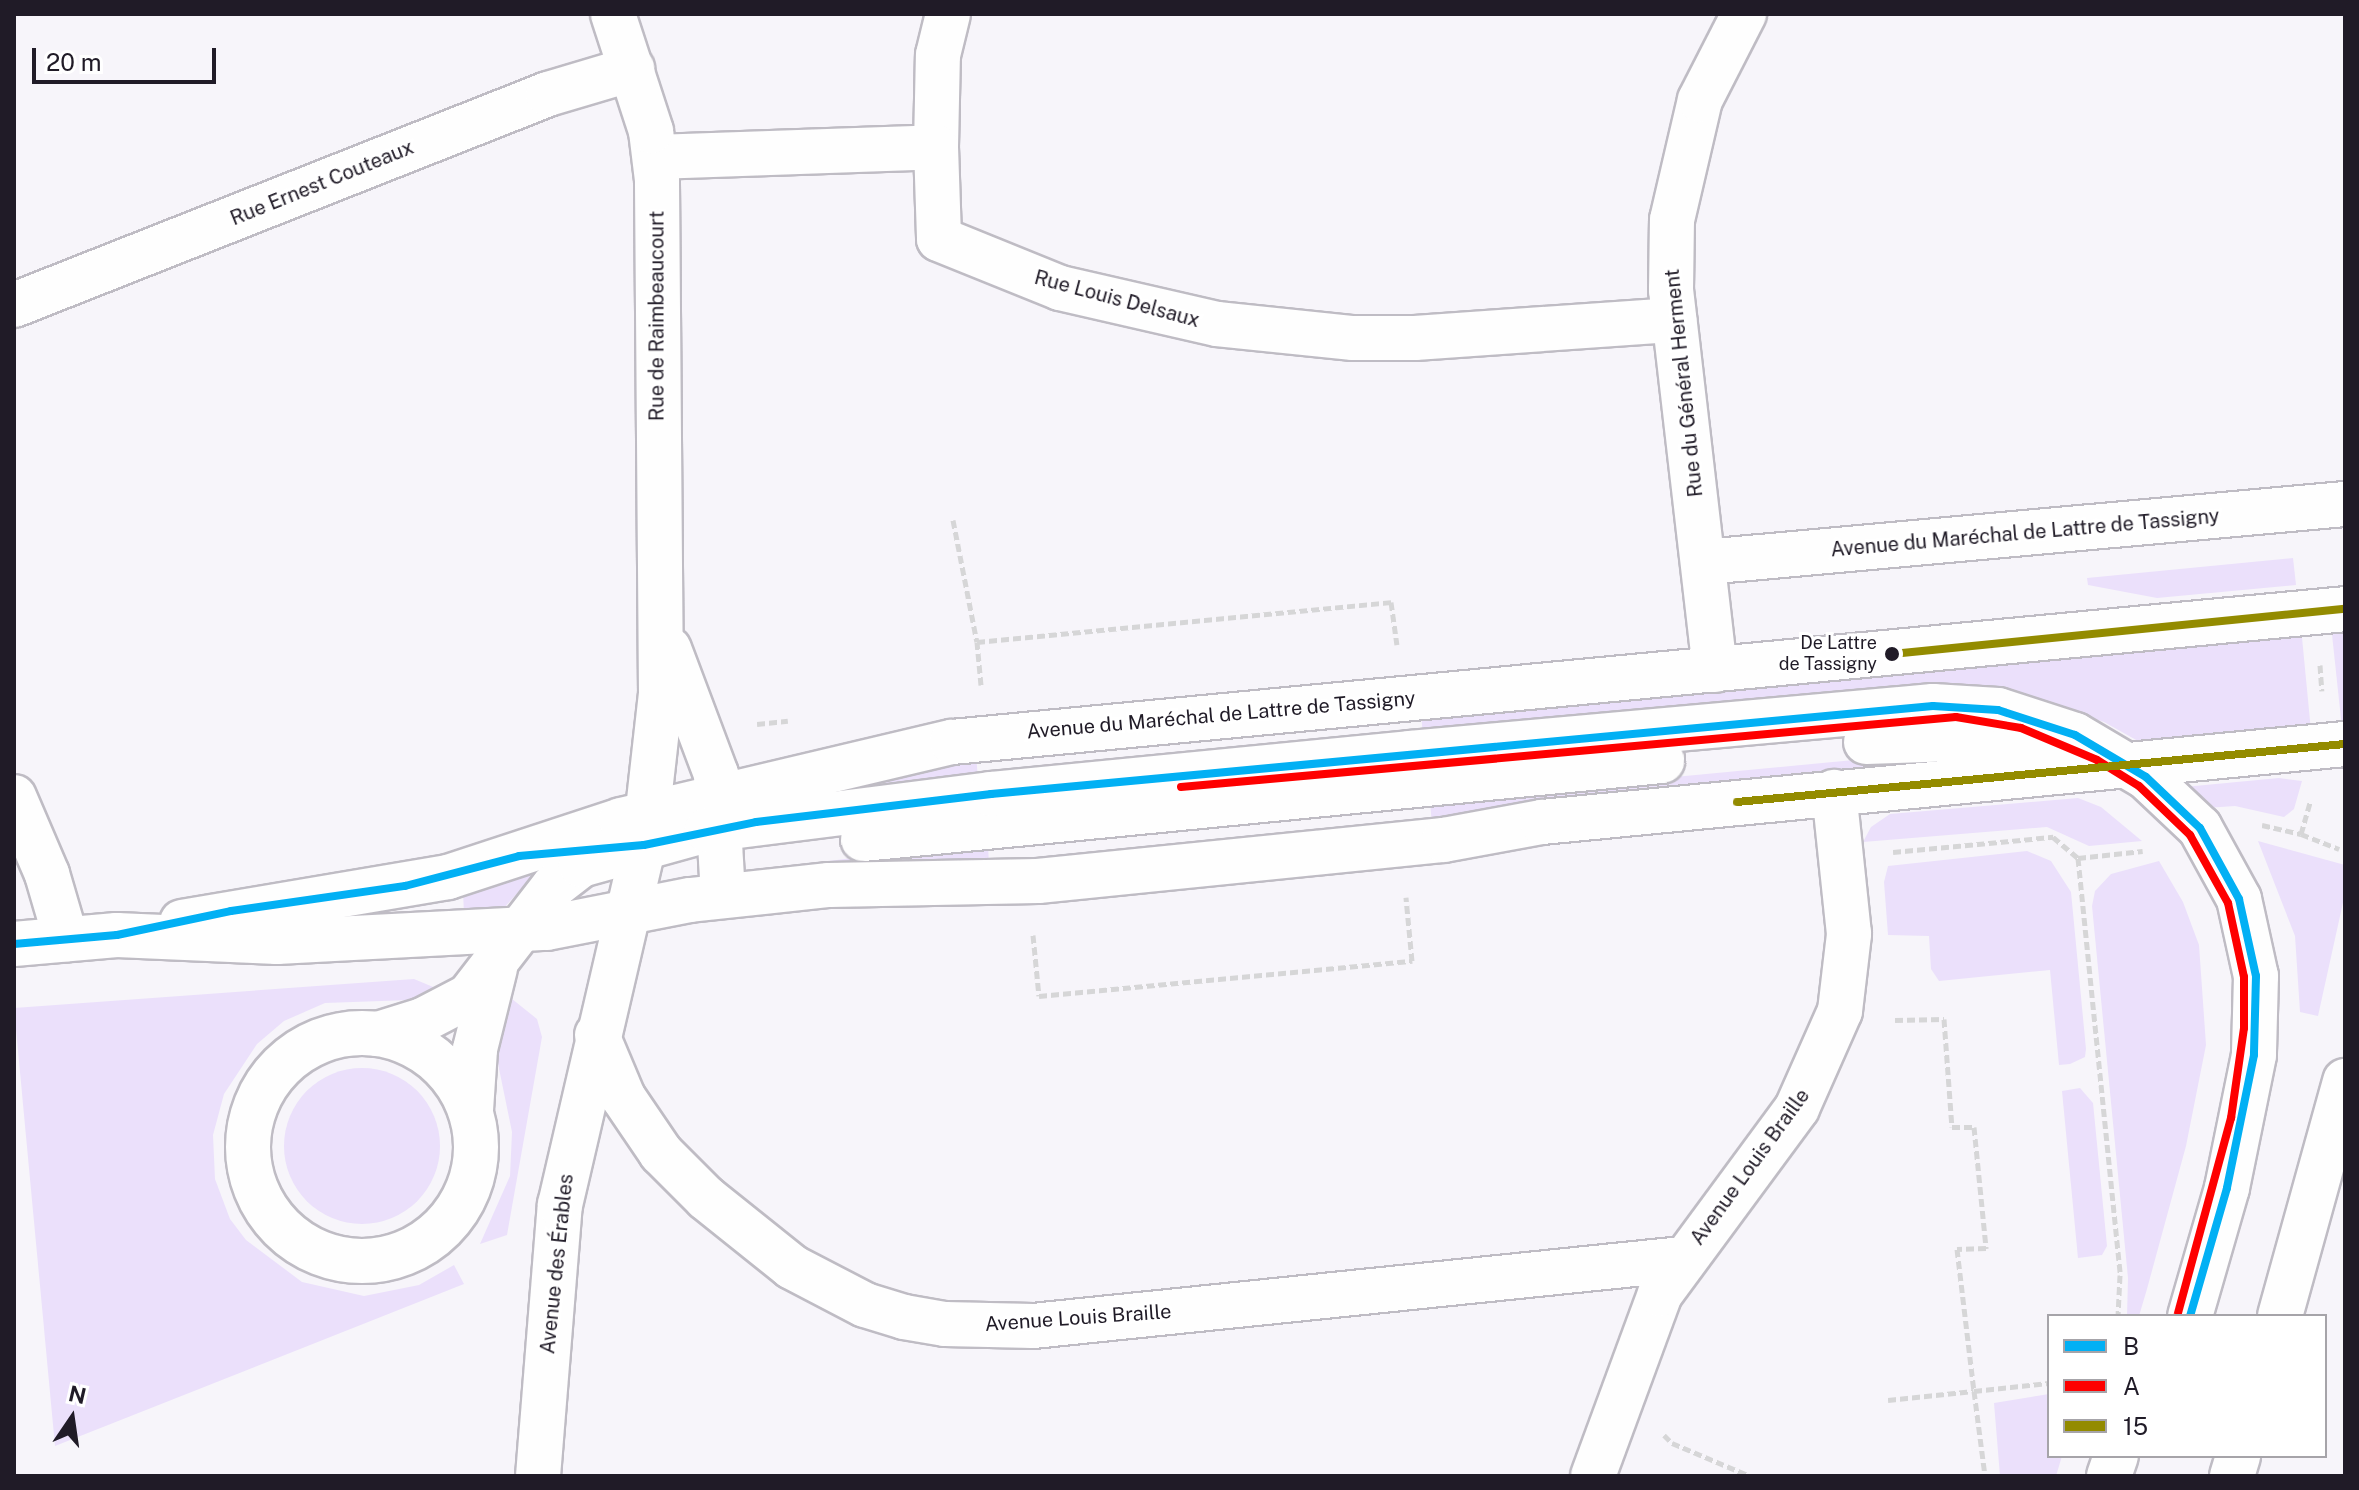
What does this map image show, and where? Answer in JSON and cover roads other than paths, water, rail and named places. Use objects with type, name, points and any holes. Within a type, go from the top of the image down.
[{"type":"street","name":"Rue de Raimbeaucourt","points":[[613,14],[632,69],[655,157],[664,623],[643,843],[625,915]]},
{"type":"street","points":[[655,157],[936,147],[938,55],[948,14]]},
{"type":"street","name":"Rue du Général Herment","points":[[1715,670],[1705,562],[1674,320],[1672,220],[1686,143],[1700,100],[1744,14]]},
{"type":"street","name":"Rue Ernest Couteaux","points":[[14,305],[548,94],[632,69]]},
{"type":"street","name":"Rue Louis Delsaux","points":[[936,147],[939,239],[1060,288],[1146,310],[1217,324],[1353,338],[1481,335],[1674,320]]},
{"type":"street","name":"Avenue du Maréchal de Lattre de Tassigny","points":[[1705,562],[2345,504]]},
{"type":"street","name":"Avenue du Maréchal de Lattre de Tassigny","points":[[14,944],[117,935],[277,942],[522,929],[625,915],[722,844],[915,748],[1017,733],[2345,609]]},
{"type":"street","name":"Rue de Raimbeaucourt","points":[[664,623],[675,669],[709,745],[722,844]]},
{"type":"street","points":[[722,844],[1180,775],[1933,706],[2024,716],[2075,735],[2128,765],[2182,810],[2214,851],[2239,899],[2256,976],[2256,1029],[2245,1108],[2191,1314]]},
{"type":"street","points":[[495,968],[475,1049],[471,1110],[476,1147],[470,1183],[454,1215],[427,1240],[393,1256],[357,1261],[321,1252],[290,1234],[265,1206],[252,1172],[249,1135],[258,1100],[279,1070],[307,1047],[342,1034],[378,1034],[458,1004],[495,968],[567,874],[598,857],[643,843],[722,844],[1897,739],[1990,744],[2074,770],[2127,800],[2171,840],[2210,904],[2226,959],[2230,1037],[2219,1106],[2162,1314]]},
{"type":"street","name":"Avenue du Maréchal de Lattre de Tassigny","points":[[117,935],[231,911],[405,886],[519,856],[643,843],[722,844],[857,883],[962,886],[1053,880],[1444,840],[1542,822],[1834,792],[2345,744]]},
{"type":"street","name":"Avenue Louis Braille","points":[[1593,1476],[1648,1322],[1682,1259],[1797,1108],[1840,1011],[1849,934],[1834,792]]},
{"type":"street","points":[[14,797],[47,874],[66,939]]},
{"type":"street","name":"Avenue des Érables","points":[[538,1476],[560,1205],[625,915]]},
{"type":"street","points":[[378,1034],[428,1054],[454,1079],[471,1110]]},
{"type":"street","name":"Avenue Louis Braille","points":[[597,1035],[623,1097],[661,1153],[706,1198],[792,1267],[865,1305],[904,1317],[945,1324],[1033,1326],[1682,1259]]},
{"type":"street","points":[[2281,1314],[2334,1168],[2345,1081]]},
{"type":"place","name":"De Lattre de Tassigny","points":[[1892,654]]}]
